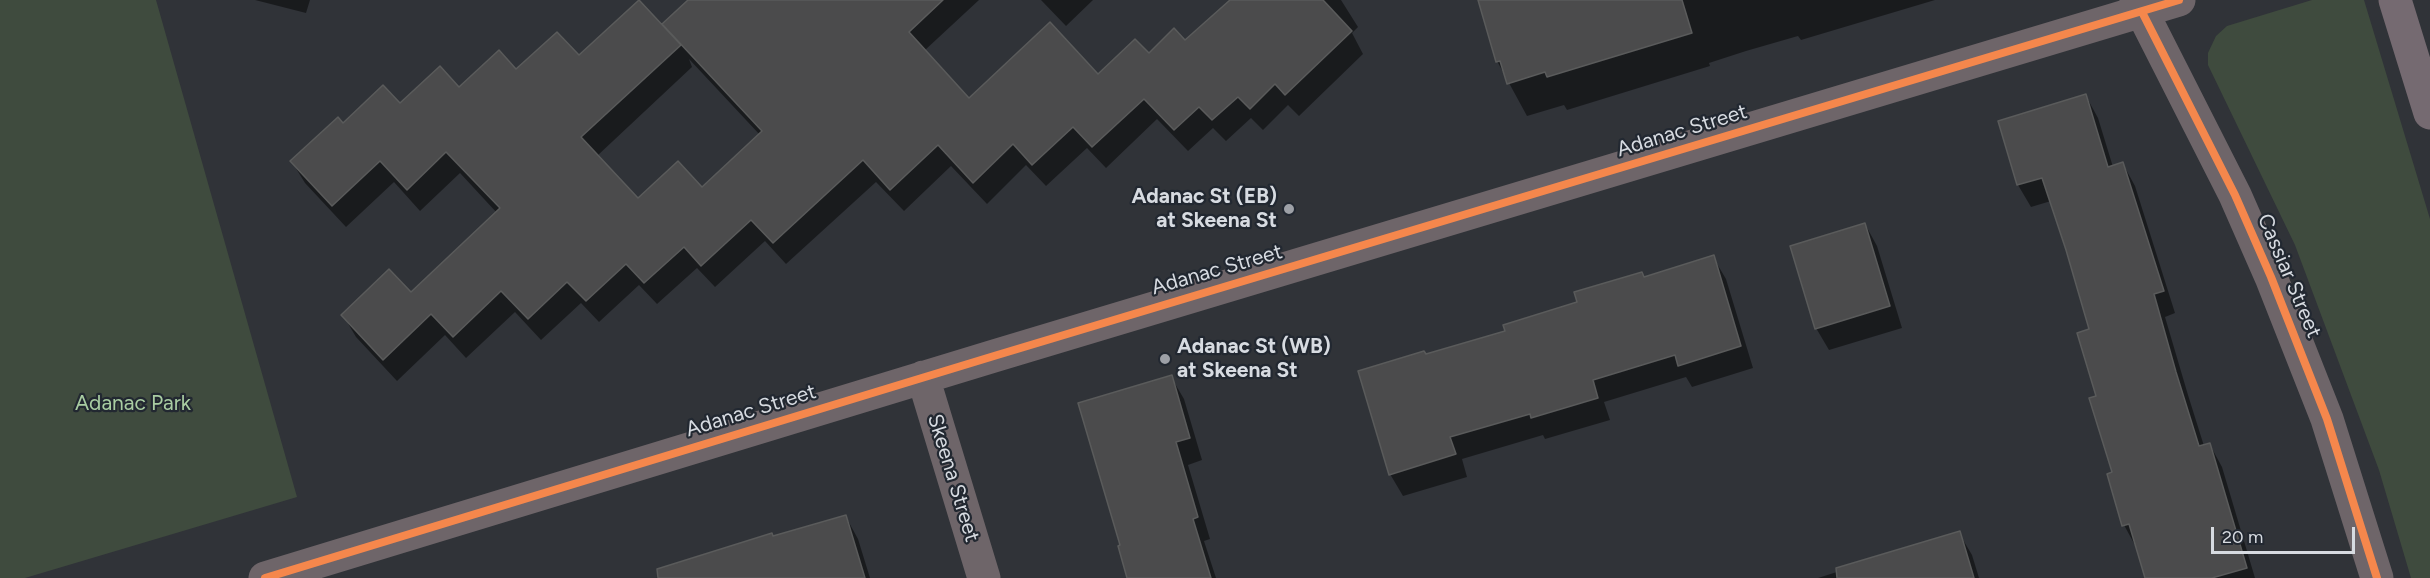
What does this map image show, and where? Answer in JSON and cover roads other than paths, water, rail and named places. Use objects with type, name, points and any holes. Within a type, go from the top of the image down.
[{"type":"highway","points":[[2395,0],[2430,113]]},
{"type":"street","name":"Adanac Street","points":[[265,578],[2139,6],[2179,0]]},
{"type":"street","name":"Cassiar Street","points":[[2139,6],[2235,195],[2271,277],[2327,419],[2377,578]]},
{"type":"street","name":"Skeena Street","points":[[923,377],[984,578]]},
{"type":"place","name":"Adanac St (EB) at Skeena St","points":[[1289,209]]},
{"type":"place","name":"Adanac St (WB) at Skeena St","points":[[1165,359]]},
{"type":"park label","name":"Adanac Park","points":[[133,404]]}]
